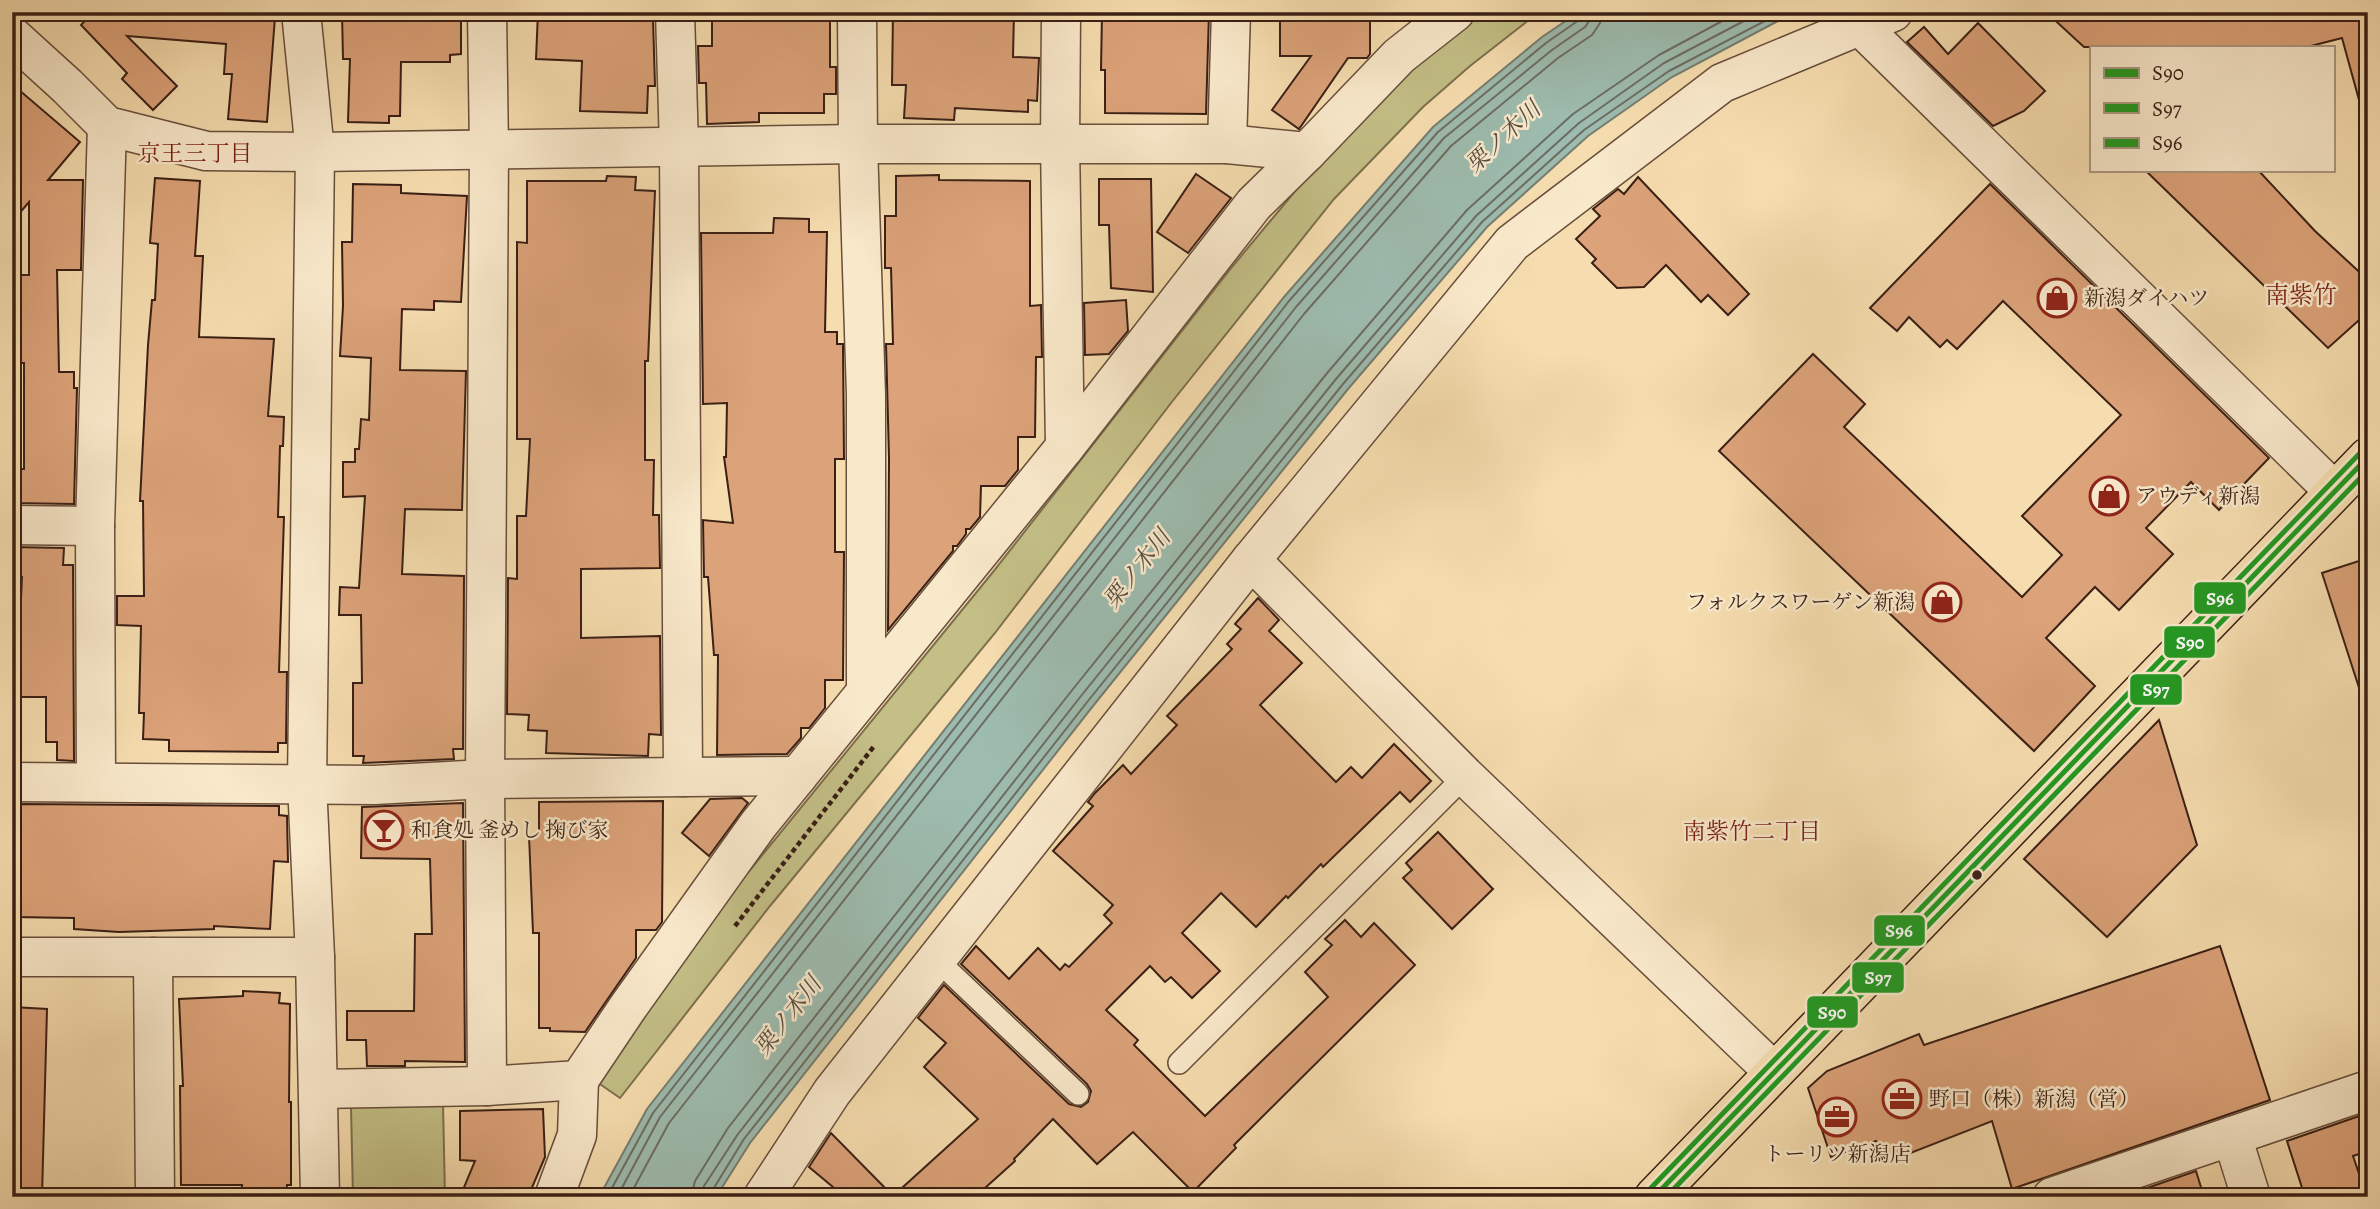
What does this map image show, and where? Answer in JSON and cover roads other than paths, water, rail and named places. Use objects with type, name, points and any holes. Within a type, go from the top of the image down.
[{"type":"main road","points":[[1654,1197],[2368,457]]},
{"type":"street","points":[[301,12],[314,152],[307,783],[315,957],[320,1197]]},
{"type":"street","points":[[487,12],[487,1086]]},
{"type":"street","points":[[675,12],[679,147],[683,777]]},
{"type":"street","points":[[857,12],[858,144],[866,395],[866,691]]},
{"type":"street","points":[[1061,12],[1060,144],[1065,447]]},
{"type":"street","points":[[1227,144],[1231,12]]},
{"type":"street","points":[[554,1197],[578,1135],[579,1080],[758,825],[1065,447],[1254,204],[1399,56],[1446,15]]},
{"type":"street","points":[[763,1197],[832,1092],[936,959],[1251,560],[1512,243],[1722,83],[1876,19],[2334,491]]},
{"type":"street","points":[[12,36],[107,127],[206,151],[314,152],[858,144],[1227,144],[1307,152]]},
{"type":"street","points":[[96,782],[95,526],[107,127]]},
{"type":"street","points":[[12,526],[95,526]]},
{"type":"street","points":[[1251,560],[1465,776],[1774,1072]]},
{"type":"street","points":[[12,782],[374,785],[485,779],[798,776]]},
{"type":"street","points":[[12,957],[315,957]]},
{"type":"street","points":[[153,957],[155,1197]]},
{"type":"street","points":[[319,1089],[487,1086],[579,1080]]},
{"type":"street","points":[[2052,1197],[2368,1090]]},
{"type":"street","points":[[2232,1136],[2250,1197]]},
{"type":"lane","points":[[1179,1063],[1465,776]]},
{"type":"lane","points":[[936,959],[1078,1094]]},
{"type":"water","name":"栗ノ木川","points":[[1579,12],[1802,12],[1776,22],[1672,77],[1588,136],[1487,227],[1348,389],[1093,706],[750,1143],[716,1197],[599,1197],[647,1109],[1284,297],[1433,127],[1542,37]]},
{"type":"place","name":"新潟ダイハツ","points":[[2057,298]]},
{"type":"place","name":"アウディ新潟","points":[[2109,496]]},
{"type":"place","name":"フォルクスワーゲン新潟","points":[[1942,602]]},
{"type":"place","name":"和食処 釜めし 掬び家","points":[[384,830]]},
{"type":"place","name":"野口（株）新潟（営）","points":[[1902,1099]]},
{"type":"place","name":"トーリツ新潟店","points":[[1837,1117]]},
{"type":"district","name":"京王三丁目","points":[[195,153]]},
{"type":"district","name":"南紫竹","points":[[2301,295]]},
{"type":"district","name":"南紫竹二丁目","points":[[1752,831]]}]
